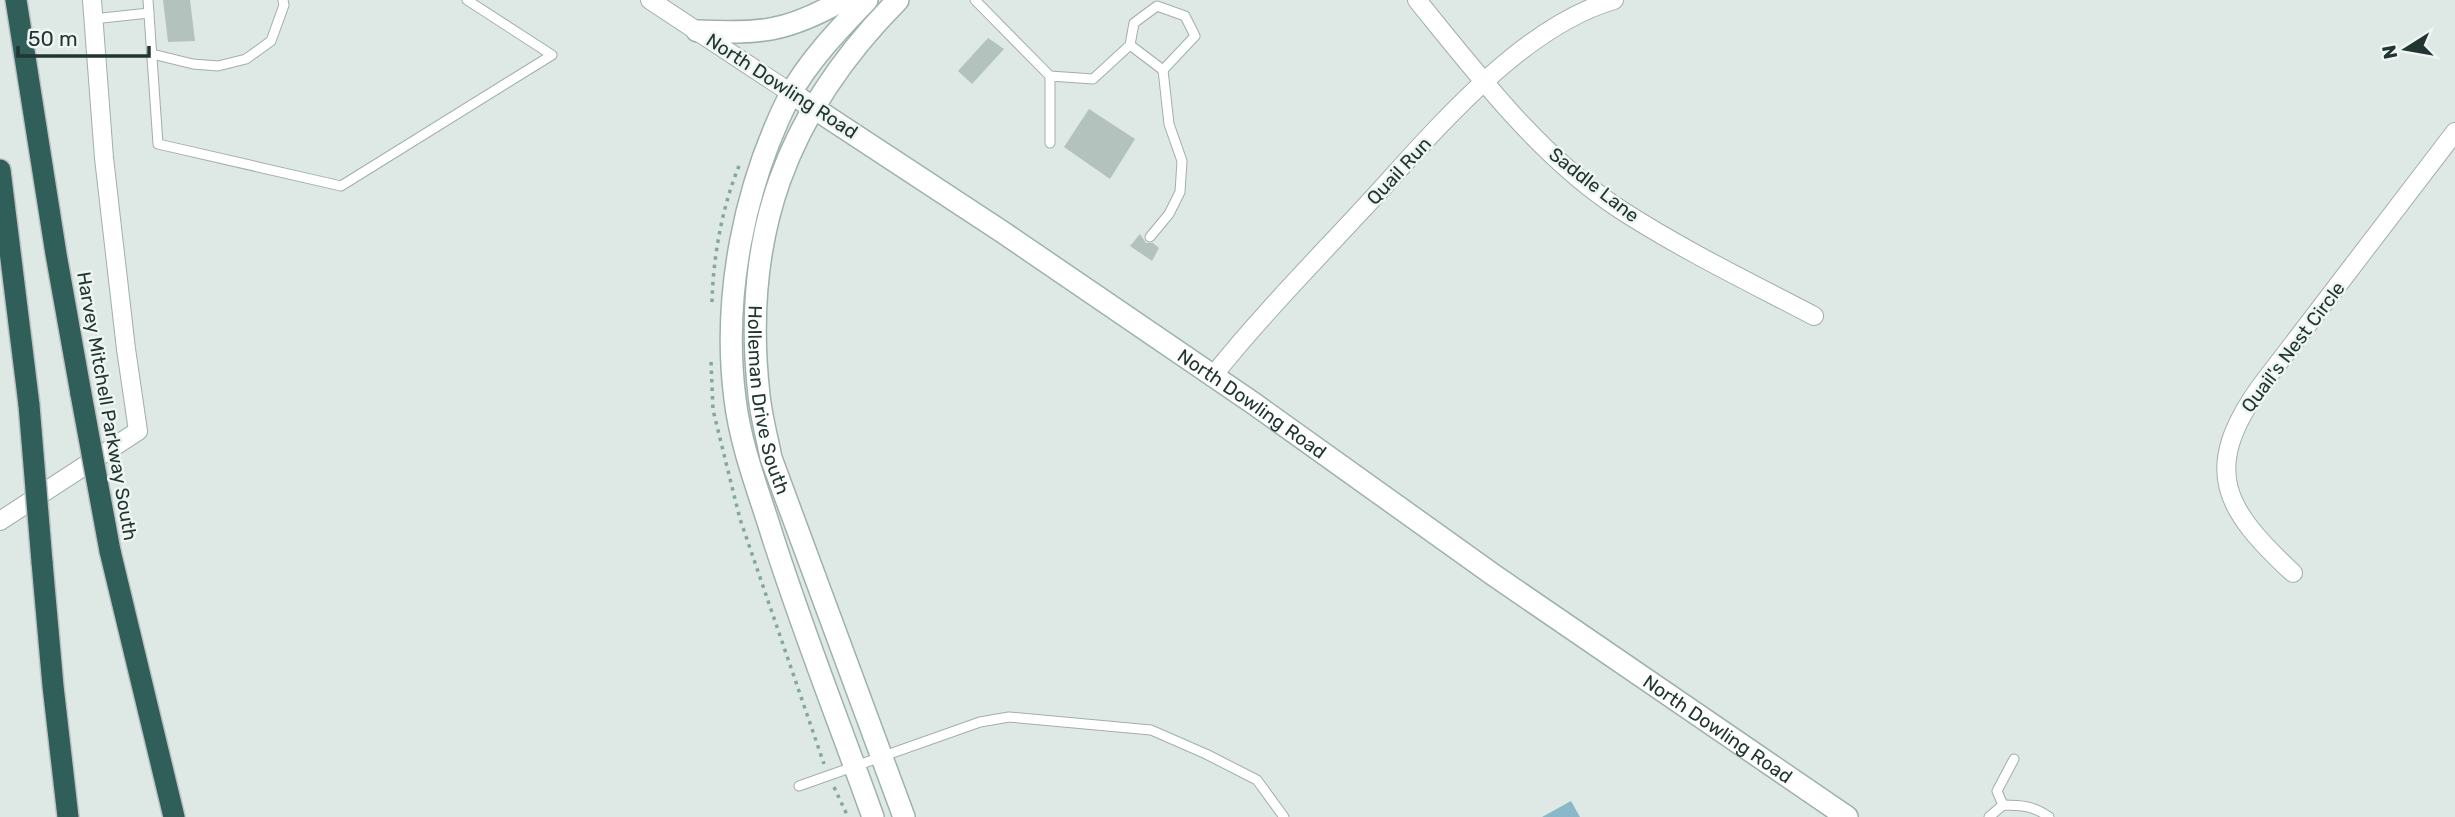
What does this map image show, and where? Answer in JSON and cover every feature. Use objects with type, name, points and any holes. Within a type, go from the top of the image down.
[{"type":"highway","name":"Harvey Mitchell Parkway South","points":[[16,0],[81,394],[110,551],[174,817]]},
{"type":"highway","points":[[22,0],[24,57]]},
{"type":"highway","points":[[0,170],[29,405],[53,686],[68,817]]},
{"type":"street","points":[[0,521],[138,431],[104,158],[92,0]]},
{"type":"street","name":"North Dowling Road","points":[[650,0],[813,106],[1264,411],[1495,576],[1847,817]]},
{"type":"street","points":[[697,31],[740,33],[779,29],[812,18],[843,0]]},
{"type":"street","name":"Holleman Drive South","points":[[867,0],[832,37],[791,93],[766,153],[739,243],[732,346],[735,400],[748,460],[808,645],[873,817]]},
{"type":"street","name":"Holleman Drive South","points":[[898,0],[865,33],[813,106],[777,184],[766,228],[755,306],[759,398],[771,458],[904,817]]},
{"type":"street","name":"Saddle Lane","points":[[1417,0],[1483,84],[1566,167],[1620,209],[1681,246],[1814,316]]},
{"type":"street","name":"Quail Run","points":[[1212,377],[1248,332],[1408,160],[1483,84],[1539,38],[1576,15],[1614,0]]},
{"type":"street","name":"Quail's Nest Circle","points":[[2293,573],[2259,542],[2236,508],[2226,479],[2228,444],[2241,416],[2260,387],[2455,132]]},
{"type":"lane","points":[[148,0],[158,144],[341,186],[552,55],[467,0]]},
{"type":"lane","points":[[152,54],[193,64],[218,66],[246,59],[271,41],[284,5],[283,0]]},
{"type":"lane","points":[[975,0],[1050,76],[1093,79],[1130,45],[1134,23],[1157,6],[1185,16],[1195,36],[1163,70]]},
{"type":"lane","points":[[93,19],[149,13]]},
{"type":"lane","points":[[1130,45],[1163,70],[1169,124],[1182,162],[1180,192],[1169,214],[1150,237]]},
{"type":"lane","points":[[1050,76],[1051,144]]},
{"type":"lane","points":[[799,786],[854,764],[947,736],[980,722],[1009,717],[1151,730],[1257,780],[1284,817]]},
{"type":"lane","points":[[2003,805],[1997,791],[2014,759]]},
{"type":"lane","points":[[1989,817],[2003,805],[2025,805],[2040,810],[2049,817]]},
{"type":"water","points":[[1571,801],[1580,817],[1542,817]]},
{"type":"building","points":[[163,0],[190,0],[195,41],[168,42]]},
{"type":"building","points":[[988,38],[1004,49],[972,84],[958,71]]},
{"type":"building","points":[[1089,109],[1135,139],[1110,179],[1064,147]]},
{"type":"building","points":[[1140,234],[1146,243],[1153,243],[1159,248],[1152,261],[1130,246]]}]
